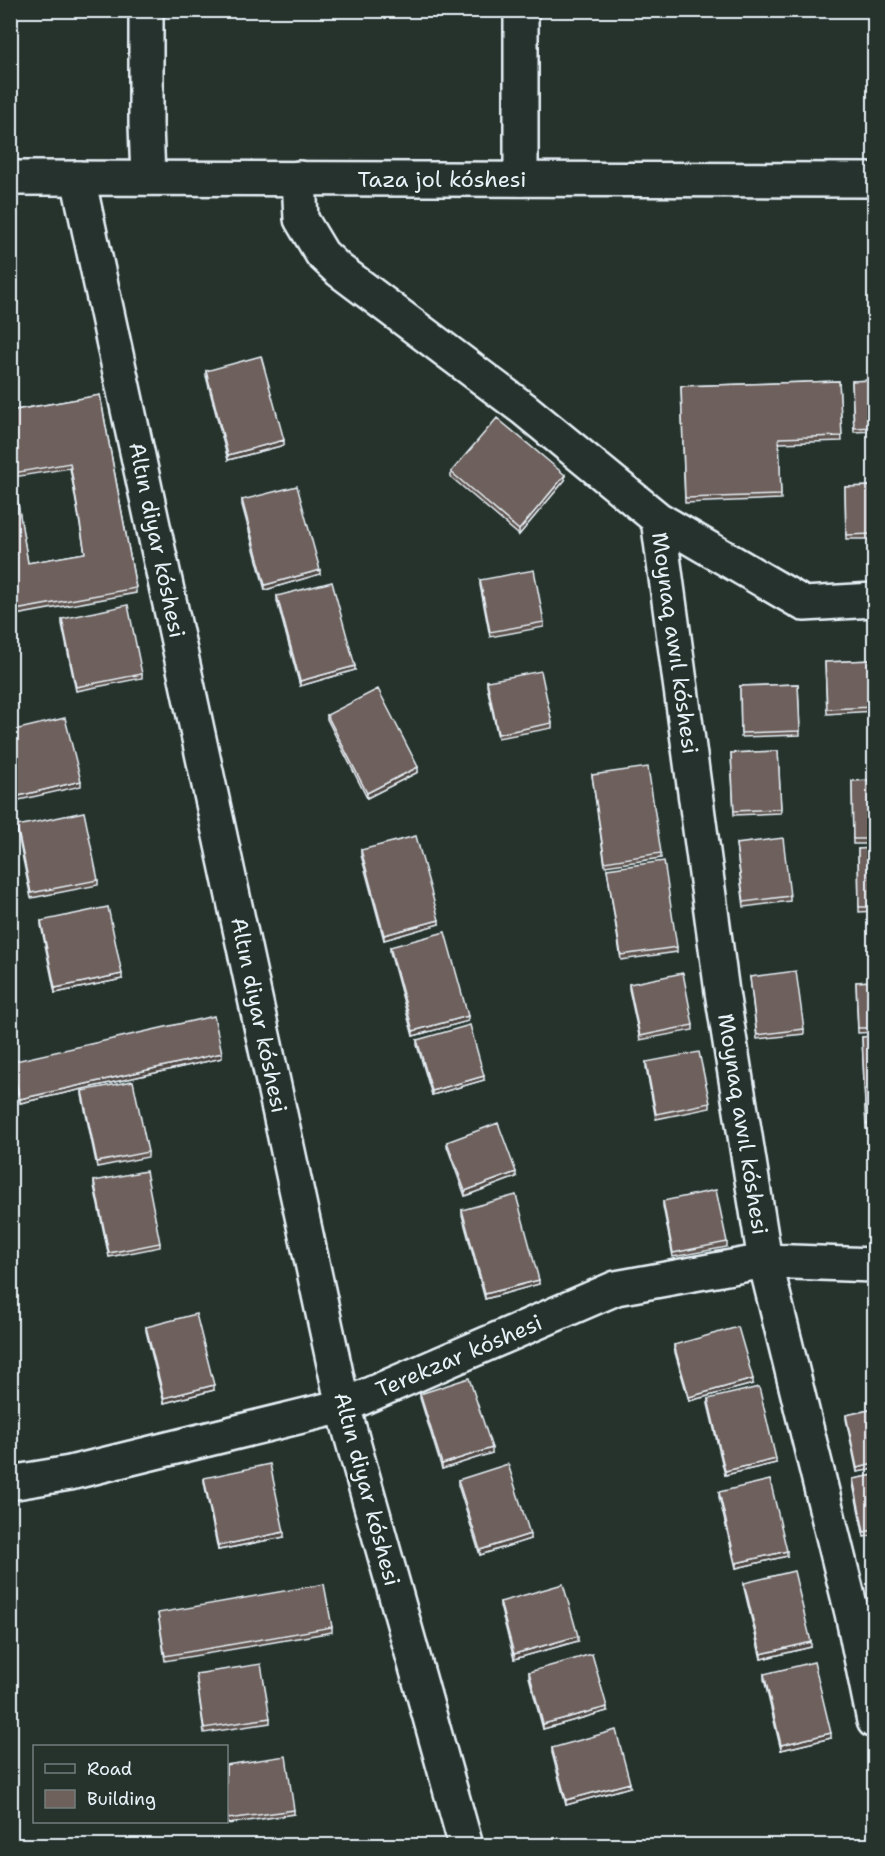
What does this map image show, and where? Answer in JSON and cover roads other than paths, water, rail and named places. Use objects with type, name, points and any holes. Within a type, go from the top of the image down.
[{"type":"street","points":[[146,10],[148,178]]},
{"type":"street","points":[[521,10],[521,179]]},
{"type":"street","name":"Taza jol kóshesi","points":[[10,177],[874,180]]},
{"type":"street","name":"Altın diyar kóshesi","points":[[78,178],[343,1406],[466,1845]]},
{"type":"street","name":"Moynaq awıl kóshesi","points":[[299,178],[301,219],[322,254],[339,270],[524,409],[658,519],[804,604],[874,600]]},
{"type":"street","name":"Moynaq awıl kóshesi","points":[[658,519],[722,992],[765,1260],[863,1613],[874,1721]]},
{"type":"street","name":"Terekzar kóshesi","points":[[10,1483],[70,1473],[343,1406],[616,1288],[765,1260],[874,1265]]}]
